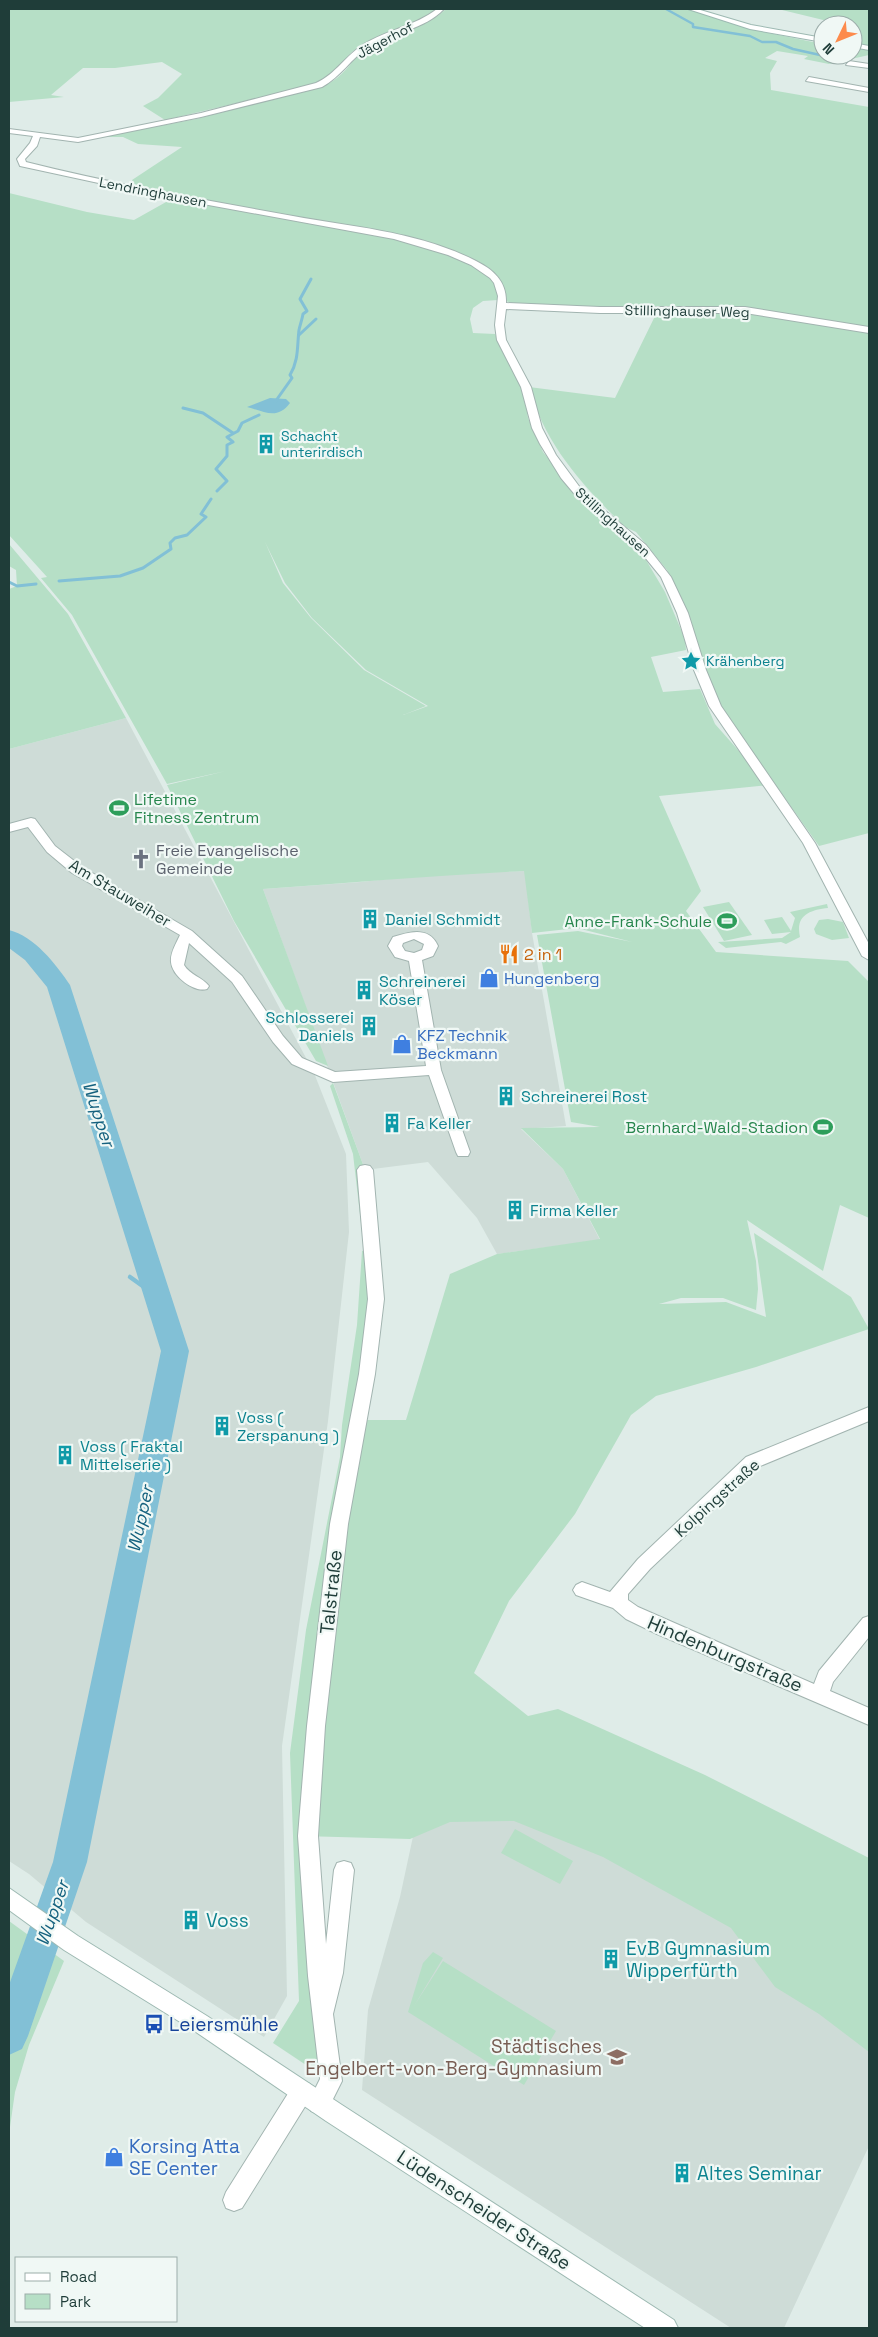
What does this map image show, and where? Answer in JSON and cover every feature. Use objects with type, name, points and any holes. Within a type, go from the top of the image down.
[{"type":"street","name":"Jägerhof","points":[[38,136],[78,140],[201,115],[319,85],[334,79],[356,52],[425,19],[441,9]]},
{"type":"street","points":[[691,9],[750,27],[813,38]]},
{"type":"street","points":[[809,79],[869,90]]},
{"type":"street","points":[[9,131],[38,136]]},
{"type":"street","name":"Lendringhausen","points":[[38,136],[34,144],[21,159],[23,164],[153,193],[318,222]]},
{"type":"street","name":"Stillinghausen","points":[[318,222],[392,237],[461,257],[480,266],[496,278],[502,291],[503,306],[500,335],[529,395],[538,431],[555,464],[595,509],[654,560],[674,592],[702,682],[715,706],[809,843],[869,956]]},
{"type":"street","name":"Stillinghauser Weg","points":[[503,306],[600,310],[744,310],[869,330]]},
{"type":"street","name":"Am Stauweiher","points":[[9,828],[31,822],[51,850],[77,870],[187,934],[237,979],[278,1039],[297,1061],[333,1077],[434,1070]]},
{"type":"street","name":"Am Stauweiher","points":[[187,934],[178,954],[177,965],[182,974],[202,986]]},
{"type":"street","points":[[415,958],[434,1070],[463,1152]]},
{"type":"street","name":"Talstraße","points":[[311,2098],[331,2081],[318,1976],[308,1836],[316,1726],[338,1524],[368,1374],[376,1298],[365,1170]]},
{"type":"street","name":"Kolpingstraße","points":[[619,1603],[619,1592],[644,1564],[752,1462],[869,1414]]},
{"type":"street","name":"Hindenburgstraße","points":[[582,1590],[619,1603],[632,1613],[663,1628],[869,1717]]},
{"type":"street","points":[[818,1694],[826,1677],[869,1624]]},
{"type":"street","name":"Talstraße","points":[[324,2016],[332,1982],[336,1925],[344,1870]]},
{"type":"street","name":"Lüdenscheider Straße","points":[[10,1899],[71,1943],[200,2023],[311,2098],[666,2328]]},
{"type":"street","points":[[234,2200],[311,2098]]},
{"type":"shaded area","points":[[126,718],[314,1073],[346,1154],[349,1232],[328,1421],[282,1746],[287,1996],[264,2037],[86,1922],[29,1874],[9,1861],[9,749]]},
{"type":"shaded area","points":[[525,871],[532,933],[566,1126],[521,1129],[563,1169],[600,1240],[497,1254],[477,1218],[428,1162],[365,1170],[263,889],[425,875]]},
{"type":"shaded area","name":"Städtisches Engelbert-von-Berg-Gymnasium","points":[[461,1785],[665,1878],[869,2025],[869,2146],[784,2328],[731,2328],[362,2090],[368,2010],[400,1897],[420,1804]]},
{"type":"green space","points":[[9,9],[437,9],[418,22],[371,40],[361,46],[351,53],[332,74],[317,84],[165,120],[143,106],[158,98],[182,74],[162,62],[115,68],[83,68],[51,95],[64,97],[9,102]]},
{"type":"green space","points":[[446,9],[686,9],[764,32],[813,42],[813,61],[804,59],[808,56],[777,51],[765,58],[777,61],[770,73],[771,90],[869,107],[869,833],[819,846],[722,710],[703,669],[681,600],[667,570],[636,532],[625,527],[580,480],[555,446],[536,408],[529,387],[615,398],[657,312],[514,304],[506,301],[504,289],[492,272],[473,260],[440,248],[137,188],[132,180],[182,147],[138,144],[123,137],[101,137],[196,119],[323,86],[342,74],[358,56],[373,45],[437,16]]},
{"type":"green space","points":[[778,9],[869,9],[869,55],[863,56],[863,15],[813,15],[813,17]]},
{"type":"green space","points":[[9,193],[87,212],[134,220],[175,197],[392,238],[460,258],[476,266],[492,279],[497,290],[498,300],[483,301],[473,308],[470,319],[473,333],[495,334],[517,378],[525,398],[528,418],[543,452],[578,496],[646,560],[665,592],[685,639],[686,650],[651,657],[663,692],[700,689],[715,724],[769,785],[659,796],[701,891],[686,911],[716,952],[848,961],[869,982],[869,1218],[840,1205],[823,1271],[747,1220],[756,1261],[758,1289],[756,1310],[723,1298],[681,1298],[659,1304],[726,1302],[766,1317],[754,1233],[851,1297],[869,1329],[756,1367],[656,1396],[631,1415],[575,1514],[509,1601],[474,1673],[528,1716],[558,1709],[705,1775],[869,1858],[869,2052],[819,2014],[775,1987],[731,1928],[603,1857],[514,1821],[450,1822],[410,1839],[302,1836],[321,2066],[315,2071],[273,2043],[299,2001],[290,1753],[306,1630],[340,1457],[342,1425],[357,1325],[362,1251],[372,1248],[359,1420],[406,1420],[450,1274],[497,1254],[600,1239],[563,1169],[521,1128],[600,1127],[571,1122],[537,935],[578,931],[632,942],[577,928],[532,933],[524,871],[263,889],[328,1066],[316,1061],[234,921],[167,785],[226,771],[167,784],[72,615],[41,578],[47,577],[9,535]],"holes":[[[265,542],[285,583],[312,618],[366,670],[428,706],[403,715],[426,706],[364,670],[311,618],[283,583]]]},
{"type":"green space","points":[[9,544],[68,614],[126,718],[9,749],[9,589],[17,586],[16,570],[9,566]]},
{"type":"green space","name":"Anne-Frank-Schule","points":[[729,902],[752,935],[724,941],[703,907]]},
{"type":"green space","points":[[827,904],[828,908],[815,910],[805,915],[800,923],[800,937],[786,944],[781,942],[726,948],[718,942],[782,938],[791,932],[772,934],[764,920],[782,917],[791,931],[795,918],[790,912]]},
{"type":"green space","points":[[828,919],[843,922],[849,938],[832,940],[816,934],[814,929],[819,920]]},
{"type":"green space","points":[[333,1083],[365,1170],[371,1229],[362,1232],[353,1154],[330,1086]]},
{"type":"green space","points":[[515,1829],[573,1861],[560,1884],[501,1853]]},
{"type":"green space","points":[[9,1921],[64,1961],[29,2045],[15,2092],[9,2134]]},
{"type":"green space","points":[[433,1952],[443,1958],[414,2006],[443,1961],[556,2031],[524,2085],[408,2012],[423,1963]]},
{"type":"water","points":[[270,398],[286,399],[290,403],[280,412],[276,413],[247,407]]},
{"type":"waterway","points":[[666,9],[693,24],[693,27],[750,36],[762,42],[776,42],[793,49],[813,53]]},
{"type":"waterway","points":[[275,402],[292,378],[290,375],[296,358],[299,328],[303,314],[307,311],[300,299],[311,279]]},
{"type":"waterway","points":[[299,335],[316,319]]},
{"type":"waterway","points":[[183,408],[203,413],[233,433]]},
{"type":"waterway","points":[[217,491],[227,481],[216,469],[227,456],[227,445],[233,442],[227,437],[238,431],[242,423],[259,415]]},
{"type":"waterway","points":[[59,581],[120,576],[143,568],[171,549],[170,543],[175,538],[187,535],[206,517],[201,514],[211,499]]},
{"type":"waterway","points":[[9,582],[17,586],[36,584]]},
{"type":"waterway","name":"Wupper","points":[[9,937],[33,955],[58,985],[175,1351],[70,1862],[9,2036]]},
{"type":"waterway","points":[[130,1277],[158,1297]]},
{"type":"place","name":"Schacht unterirdisch","points":[[266,444]]},
{"type":"place","name":"Krähenberg","points":[[691,661]]},
{"type":"place","name":"Lifetime Fitness Zentrum","points":[[119,808]]},
{"type":"place","name":"Freie Evangelische Gemeinde","points":[[141,859]]},
{"type":"place","name":"Daniel Schmidt","points":[[370,919]]},
{"type":"place","name":"Anne-Frank-Schule","points":[[727,921]]},
{"type":"place","name":"2 in 1","points":[[509,954]]},
{"type":"place","name":"Hungenberg","points":[[489,978]]},
{"type":"place","name":"Schreinerei Köser","points":[[364,990]]},
{"type":"place","name":"Schlosserei Daniels","points":[[369,1026]]},
{"type":"place","name":"KFZ Technik Beckmann","points":[[402,1044]]},
{"type":"place","name":"Schreinerei Rost","points":[[506,1096]]},
{"type":"place","name":"Fa Keller","points":[[392,1123]]},
{"type":"place","name":"Bernhard-Wald-Stadion","points":[[823,1127]]},
{"type":"place","name":"Firma Keller","points":[[515,1210]]},
{"type":"place","name":"Voss ( Zerspanung )","points":[[222,1426]]},
{"type":"place","name":"Voss ( Fraktal Mittelserie )","points":[[65,1455]]},
{"type":"place","name":"Voss","points":[[191,1920]]},
{"type":"place","name":"EvB Gymnasium Wipperfürth","points":[[611,1959]]},
{"type":"place","name":"Leiersmühle","points":[[154,2024]]},
{"type":"place","name":"Städtisches Engelbert-von-Berg-Gymnasium","points":[[617,2057]]},
{"type":"place","name":"Korsing Atta SE Center","points":[[114,2157]]},
{"type":"place","name":"Altes Seminar","points":[[682,2173]]}]
